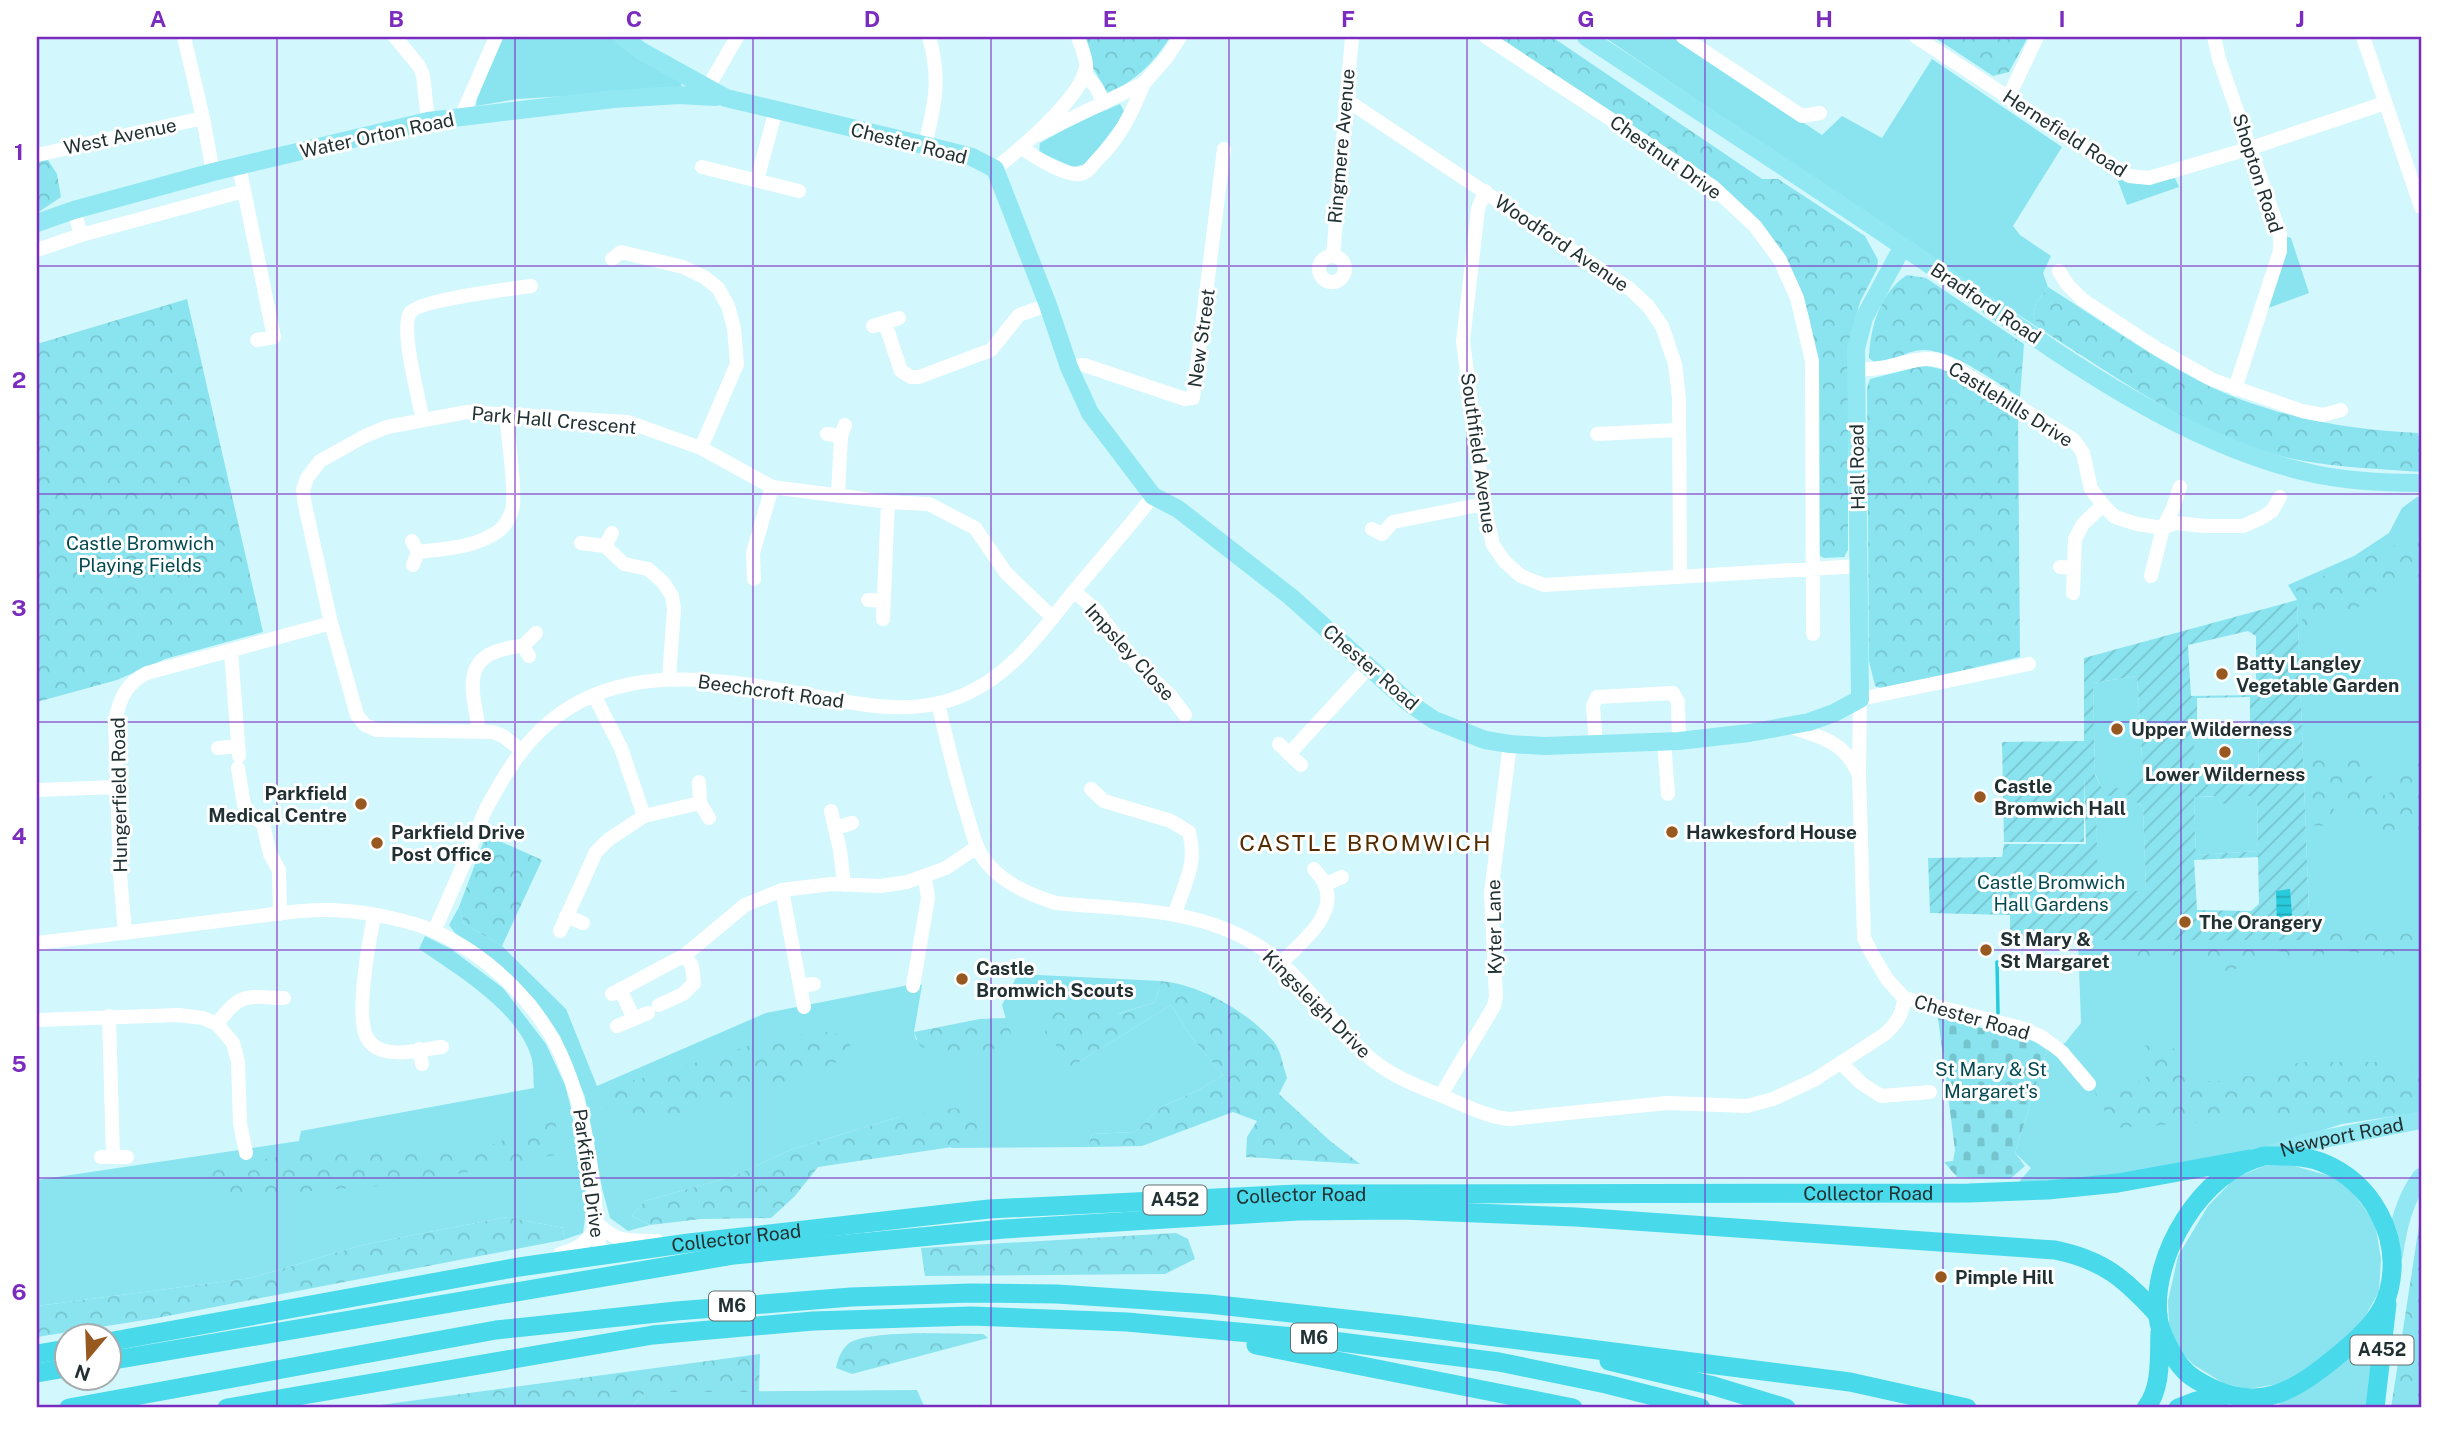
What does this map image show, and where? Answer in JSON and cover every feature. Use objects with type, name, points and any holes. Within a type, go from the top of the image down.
[{"type":"highway","points":[[2146,1408],[2153,1399],[2159,1370],[2159,1322],[2164,1265],[2178,1234],[2197,1202],[2212,1184],[2229,1171],[2257,1158],[2292,1156],[2319,1161],[2349,1175],[2369,1195],[2379,1212],[2393,1261],[2389,1293],[2371,1326],[2300,1386],[2279,1394],[2196,1401],[2178,1408]]},
{"type":"highway","name":"Collector Road","points":[[122,1339],[602,1254],[989,1209],[1298,1194],[1879,1194],[2048,1190],[2118,1183],[2257,1158]]},
{"type":"highway","name":"Collector Road","points":[[122,1359],[734,1255],[1004,1229],[1298,1212],[1401,1210],[1576,1217],[2055,1250],[2100,1263],[2126,1282],[2159,1322]]},
{"type":"highway","points":[[602,1254],[620,1262],[702,1251],[734,1255]]},
{"type":"highway","name":"M6","points":[[69,1408],[496,1330],[676,1311],[850,1297],[971,1293],[1057,1294],[1209,1304],[1401,1325],[1617,1363],[1714,1386],[1786,1408]]},
{"type":"highway","name":"A452","points":[[2375,1408],[2389,1293]]},
{"type":"highway","name":"M6","points":[[227,1408],[653,1335],[813,1321],[971,1315],[1127,1322],[1317,1339],[1499,1362],[1606,1384],[1701,1408]]},
{"type":"highway","points":[[1127,1322],[1276,1348],[1573,1408]]},
{"type":"highway","points":[[2159,1322],[2180,1367],[2203,1384],[2267,1408]]},
{"type":"highway","points":[[1401,1325],[1850,1382],[1967,1408]]},
{"type":"main road","name":"Chester Road","points":[[624,37],[640,51],[726,98],[972,157],[995,169],[1069,367],[1090,413],[1153,496],[1178,509],[1291,597],[1409,703],[1434,720],[1485,740],[1510,744],[1545,746],[1671,741],[1788,726],[1834,713],[1860,699]]},
{"type":"main road","name":"Bradford Road","points":[[1586,37],[1797,174],[2107,383],[2179,424],[2239,450],[2312,473],[2387,482],[2421,483]]},
{"type":"main road","name":"Water Orton Road","points":[[37,223],[74,210],[213,172],[428,121],[613,99],[679,95],[726,98]]},
{"type":"main road","name":"Hall Road","points":[[1860,699],[1856,349],[1864,318],[1903,246]]},
{"type":"main road","name":"Newport Road","points":[[2257,1158],[2308,1142],[2421,1119]]},
{"type":"main road","points":[[2393,1261],[2406,1204],[2421,1177]]},
{"type":"street","points":[[184,37],[213,172]]},
{"type":"street","points":[[395,37],[419,66],[423,75],[428,121]]},
{"type":"street","points":[[461,117],[496,37]]},
{"type":"street","points":[[707,89],[737,37]]},
{"type":"street","points":[[925,145],[936,100],[937,78],[929,37]]},
{"type":"street","points":[[995,169],[1037,135],[1079,85],[1086,61],[1078,37]]},
{"type":"street","points":[[1022,148],[1075,174],[1084,173],[1113,144],[1131,115],[1144,83],[1180,37]]},
{"type":"street","name":"Ringmere Avenue","points":[[1333,256],[1352,37]]},
{"type":"street","name":"Chestnut Drive","points":[[1486,37],[1712,186],[1755,226],[1780,260],[1797,298],[1812,361],[1813,634]]},
{"type":"street","points":[[1684,37],[1802,116],[1820,113]]},
{"type":"street","name":"Hernefield Road","points":[[1916,37],[2129,176],[2149,178],[2251,148],[2385,103]]},
{"type":"street","points":[[2009,96],[2037,37]]},
{"type":"street","name":"Shopton Road","points":[[2214,37],[2219,59],[2280,233],[2280,251],[2235,389]]},
{"type":"street","points":[[2363,37],[2421,207]]},
{"type":"street","points":[[1084,73],[1096,87],[1104,103]]},
{"type":"street","points":[[1037,135],[1144,83]]},
{"type":"street","name":"Woodford Avenue","points":[[1345,102],[1351,103],[1485,191],[1630,289],[1648,306],[1662,326],[1675,364],[1679,398],[1677,430],[1680,577]]},
{"type":"street","points":[[757,180],[776,110]]},
{"type":"street","name":"West Avenue","points":[[37,155],[203,118]]},
{"type":"street","name":"New Street","points":[[1069,367],[1084,365],[1185,399],[1193,398],[1224,149]]},
{"type":"street","points":[[239,166],[274,337],[257,340]]},
{"type":"street","points":[[702,167],[799,191]]},
{"type":"street","points":[[37,250],[81,235],[244,191]]},
{"type":"street","name":"Southfield Avenue","points":[[1485,191],[1478,209],[1463,341],[1484,504],[1493,545],[1506,562],[1521,576],[1544,585],[1859,566]]},
{"type":"street","points":[[74,210],[81,235]]},
{"type":"street","points":[[617,251],[683,267],[704,277],[718,288],[728,306],[734,328],[737,364],[701,448]]},
{"type":"street","points":[[2059,271],[2067,284],[2083,300],[2156,348],[2213,380],[2302,411],[2323,415],[2341,410]]},
{"type":"street","points":[[423,421],[406,325],[410,314],[416,307],[432,303],[531,286]]},
{"type":"street","points":[[886,322],[901,371],[911,377],[919,377],[991,350],[1019,315],[1048,305]]},
{"type":"street","name":"Castlehills Drive","points":[[1856,370],[1892,366],[1917,359],[1934,358],[1945,362],[2074,440],[2084,453],[2091,489],[2103,505]]},
{"type":"street","name":"Park Hall Crescent","points":[[522,751],[503,736],[493,732],[377,730],[365,725],[357,715],[331,623],[304,505],[303,489],[307,478],[320,461],[387,427],[467,412],[628,422],[701,448],[772,487],[888,502],[929,504],[975,528],[1006,573],[1053,618]]},
{"type":"street","points":[[414,552],[483,540],[498,532],[506,523],[513,508],[506,413]]},
{"type":"street","points":[[1597,434],[1677,430]]},
{"type":"street","points":[[838,432],[838,494]]},
{"type":"street","points":[[754,579],[753,553],[772,487]]},
{"type":"street","points":[[2151,576],[2163,528],[2180,487]]},
{"type":"street","name":"Beechcroft Road","points":[[434,931],[488,806],[522,751],[554,719],[594,695],[639,681],[669,678],[737,682],[892,709],[938,703],[968,693],[991,681],[1019,657],[1153,496]]},
{"type":"street","points":[[2073,593],[2067,567],[2075,539],[2083,524],[2103,505],[2115,517],[2163,528],[2175,523],[2243,526],[2272,510],[2281,496]]},
{"type":"street","points":[[883,619],[875,601],[888,502]]},
{"type":"street","points":[[1372,529],[1382,534],[1393,522],[1484,504]]},
{"type":"street","points":[[581,543],[608,539],[624,564],[648,569],[663,582],[672,596],[674,609],[669,678]]},
{"type":"street","name":"Impsley Close","points":[[1074,592],[1098,612],[1136,663],[1170,695],[1185,715]]},
{"type":"street","name":"Hungerfield Road","points":[[125,933],[120,874],[115,721],[120,700],[135,679],[148,673],[331,623]]},
{"type":"street","points":[[479,731],[472,680],[479,662],[492,653],[526,651],[536,633]]},
{"type":"street","points":[[231,651],[236,766],[244,805],[250,814],[263,824],[270,854],[279,870],[280,914]]},
{"type":"street","points":[[1860,699],[2029,664]]},
{"type":"street","points":[[1301,765],[1284,749],[1370,666]]},
{"type":"street","points":[[1596,744],[1593,706],[1597,697],[1672,693],[1678,702],[1671,741],[1668,794]]},
{"type":"street","points":[[594,695],[621,748],[644,816]]},
{"type":"street","name":"Chester Road","points":[[1860,699],[1859,775],[1864,938],[1887,979],[1904,998],[2021,1028],[2042,1037],[2062,1052],[2089,1084]]},
{"type":"street","name":"Kingsleigh Drive","points":[[938,703],[955,777],[977,847],[987,863],[1010,883],[1056,903],[1175,914],[1214,924],[1257,945],[1280,963],[1372,1060],[1402,1079],[1493,1118],[1510,1119],[1667,1103],[1746,1106],[1773,1099],[1814,1080],[1895,1026],[1903,1012],[1904,998]]},
{"type":"street","points":[[1788,726],[1837,746],[1850,756],[1859,775]]},
{"type":"street","name":"Kyter Lane","points":[[1441,1096],[1488,1018],[1496,996],[1491,893],[1510,744]]},
{"type":"street","points":[[218,748],[236,766]]},
{"type":"street","points":[[699,782],[700,803],[709,818]]},
{"type":"street","points":[[37,790],[117,787]]},
{"type":"street","points":[[1091,789],[1104,801],[1171,821],[1189,832],[1194,851],[1192,868],[1182,887],[1175,914]]},
{"type":"street","points":[[560,931],[596,852],[608,839],[644,816],[700,803]]},
{"type":"street","points":[[831,811],[844,886]]},
{"type":"street","points":[[836,828],[852,823]]},
{"type":"street","points":[[634,1019],[616,992],[685,955],[746,905],[782,890],[805,886],[881,886],[925,877],[946,868],[977,847]]},
{"type":"street","points":[[1280,963],[1322,918],[1327,902],[1326,884],[1314,869]]},
{"type":"street","points":[[913,986],[928,898],[925,877]]},
{"type":"street","points":[[1326,884],[1342,877]]},
{"type":"street","points":[[782,890],[807,985],[804,1007]]},
{"type":"street","name":"Parkfield Drive","points":[[37,943],[280,914],[343,910],[434,931],[475,955],[501,976],[525,1000],[546,1027],[564,1060],[576,1093],[586,1135],[598,1224],[597,1240],[602,1254]]},
{"type":"street","points":[[374,916],[365,965],[363,1024],[366,1037],[380,1050],[393,1052],[442,1047]]},
{"type":"street","points":[[566,916],[583,923]]},
{"type":"street","points":[[617,1026],[683,994],[694,983],[692,966],[685,955]]},
{"type":"street","points":[[217,1024],[233,1003],[244,998],[284,998]]},
{"type":"street","points":[[37,1020],[178,1015],[203,1017],[217,1024],[233,1043],[238,1062],[240,1123],[246,1153]]},
{"type":"street","points":[[109,1016],[114,1157]]},
{"type":"street","points":[[419,1049],[422,1065]]},
{"type":"street","points":[[1841,1063],[1861,1083],[1881,1096],[1930,1092]]},
{"type":"street","points":[[519,1267],[579,1248],[598,1224],[610,1236],[621,1240],[689,1243]]},
{"type":"green space","points":[[503,37],[610,37],[681,83],[682,89],[517,99],[476,106]]},
{"type":"green space","points":[[1084,37],[1170,37],[1143,70],[1108,94],[1092,66]]},
{"type":"green space","points":[[1494,37],[1552,37],[1762,179],[1778,179],[1865,236],[1878,260],[1877,269],[1860,302],[1853,328],[1848,371],[1848,550],[1844,557],[1824,558],[1819,555],[1814,345],[1800,290],[1767,233]]},
{"type":"green space","points":[[1604,37],[1674,37],[1822,135],[1842,116],[1882,138],[1932,59],[2062,147],[2013,226],[2020,235],[2051,256],[2043,273],[2048,287],[2036,303],[2033,316],[2042,330],[1937,262]]},
{"type":"green space","points":[[1934,37],[2028,37],[2009,72],[1993,76]]},
{"type":"green space","points":[[1120,104],[1124,111],[1117,124],[1086,164],[1073,167],[1039,152],[1040,143],[1078,122]]},
{"type":"green space","points":[[48,160],[57,174],[61,197],[37,213],[37,162]]},
{"type":"green space","points":[[2123,178],[2139,184],[2175,178],[2179,187],[2127,205],[2118,181]]},
{"type":"green space","points":[[2280,234],[2291,238],[2309,293],[2260,311]]},
{"type":"green space","points":[[1907,275],[1926,278],[2024,344],[2020,397],[1975,369],[1938,352],[1913,351],[1877,364],[1869,358],[1874,323],[1883,301]]},
{"type":"green space","points":[[2048,287],[2197,380],[2250,403],[2333,424],[2418,433],[2421,472],[2304,461],[2269,453],[2200,426],[2135,389],[2042,330],[2033,316],[2036,303]]},
{"type":"green space","name":"Castle Bromwich Playing Fields","points":[[187,299],[263,632],[165,659],[117,680],[37,702],[37,344]]},
{"type":"green space","points":[[1921,366],[1933,367],[1959,377],[1986,392],[2018,418],[2020,657],[1883,689],[1875,686],[1869,661],[1867,388],[1870,379]]},
{"type":"green space","points":[[2421,497],[2421,1112],[2342,1124],[2267,1148],[2083,1182],[2018,1183],[2031,1168],[2015,1153],[2047,1050],[2065,1043],[2081,1023],[2078,940],[2310,940],[2297,600],[2288,585],[2354,556],[2389,533],[2402,508]]},
{"type":"green space","points":[[2421,534],[2421,576],[2379,588],[2364,606],[2331,613],[2317,625],[2302,628],[2303,606],[2295,588]]},
{"type":"green space","name":"Castle Bromwich Hall Gardens","points":[[2297,600],[2310,940],[2010,940],[2010,915],[1930,913],[1928,858],[2002,857],[2004,844],[2086,844],[2084,775],[2084,842],[2004,842],[2002,742],[2084,741],[2084,658]],"holes":[[[2248,631],[2256,636],[2256,695],[2191,696],[2188,645]],[[2137,676],[2143,775],[2134,780],[2131,788],[2102,788],[2095,775],[2093,683]],[[2250,697],[2250,724],[2197,725],[2197,698]],[[2194,726],[2258,726],[2259,784],[2237,785],[2233,778],[2224,776],[2214,785],[2194,785]],[[2133,795],[2136,802],[2143,806],[2146,891],[2098,891],[2096,800],[2105,796]],[[2214,796],[2220,802],[2229,804],[2237,796],[2257,796],[2258,851],[2196,855],[2194,797]],[[2258,857],[2259,904],[2251,911],[2197,910],[2194,860]]]},
{"type":"green space","name":"Upper Wilderness","points":[[2137,676],[2143,776],[2138,778],[2132,788],[2102,788],[2095,774],[2093,683]]},
{"type":"green space","name":"Lower Wilderness","points":[[2193,726],[2258,726],[2259,784],[2237,785],[2233,778],[2214,786],[2194,785]]},
{"type":"green space","points":[[2369,753],[2378,766],[2370,781],[2371,790],[2387,796],[2414,762],[2421,759],[2421,831],[2362,829],[2345,804],[2335,805],[2328,826],[2310,825],[2307,757]]},
{"type":"green space","name":"Upper Wilderness","points":[[2105,795],[2133,795],[2143,806],[2146,891],[2097,891],[2096,800]]},
{"type":"green space","name":"Lower Wilderness","points":[[2257,795],[2258,851],[2196,855],[2194,797]]},
{"type":"green space","points":[[486,835],[542,860],[502,946],[464,924],[459,907]]},
{"type":"green space","points":[[459,907],[464,924],[502,946],[566,1009],[597,1086],[766,1013],[909,985],[922,985],[914,1032],[916,1040],[1010,1034],[1002,1005],[1018,974],[1161,981],[1155,1002],[1118,1014],[1079,1062],[1171,1005],[1191,1037],[1223,1075],[1199,1090],[1161,1107],[1135,1132],[1092,1134],[1088,1147],[950,1148],[952,1147],[899,1117],[790,1150],[734,1176],[645,1201],[632,1216],[650,1225],[628,1231],[610,1218],[585,1097],[560,1036],[536,1001],[509,974],[455,933],[449,925]]},
{"type":"green space","points":[[2421,929],[2421,945],[2388,955],[2332,948],[2319,958],[2294,962],[2280,951],[2262,963],[2226,971],[2190,948],[2176,955],[2131,966],[2132,931],[2290,933]]},
{"type":"green space","points":[[425,936],[451,949],[503,988],[546,1044],[565,1085],[571,1108],[587,1204],[583,1233],[563,1240],[564,1228],[507,1217],[362,1245],[251,1278],[37,1306],[37,1180],[299,1141],[301,1131],[534,1088],[531,1056],[513,1024],[484,995],[419,949]]},
{"type":"green space","points":[[1161,981],[1192,988],[1222,1001],[1263,1031],[1276,1045],[1287,1078],[1279,1094],[1329,1140],[1360,1164],[1246,1157],[1247,1137],[1257,1121],[1233,1112],[1142,1146],[1088,1147],[1092,1134],[1135,1132],[1161,1107],[1199,1090],[1223,1075],[1191,1037],[1171,1005],[1079,1062],[1051,1075],[1050,1061],[1060,1050],[1045,1033],[1052,1013],[1115,1003],[1119,1014],[1155,1002]]},
{"type":"green space","points":[[1007,1018],[1012,1038],[986,1054],[944,1059],[920,1046],[914,1032],[980,1019]]},
{"type":"green space","name":"St Mary & St Margaret's","points":[[1938,1018],[2025,1038],[2047,1050],[2015,1153],[2025,1166],[2010,1179],[1957,1177],[1944,1162],[1953,1161],[1955,1150]]},
{"type":"green space","points":[[826,1032],[842,1035],[847,1039],[851,1047],[845,1059],[742,1097],[651,1120],[620,1117],[606,1107],[602,1093],[610,1085],[657,1075],[751,1045]]},
{"type":"green space","points":[[2169,1043],[2203,1081],[2236,1081],[2242,1076],[2268,1078],[2270,1070],[2302,1062],[2382,1062],[2389,1070],[2421,1064],[2421,1109],[2348,1120],[2223,1121],[2114,1128],[2081,1067],[2107,1084],[2121,1087],[2129,1085],[2149,1075],[2141,1052],[2143,1046]]},
{"type":"green space","points":[[955,1108],[981,1118],[974,1134],[952,1147],[818,1167],[794,1197],[771,1218],[701,1219],[650,1225],[632,1216],[645,1201],[734,1176],[790,1150],[899,1117]]},
{"type":"green space","points":[[556,1116],[555,1155],[405,1184],[230,1197],[211,1188],[208,1177],[212,1166],[333,1150],[454,1152],[498,1143],[524,1128]]},
{"type":"green space","points":[[2291,1165],[2330,1176],[2351,1190],[2375,1223],[2381,1259],[2379,1292],[2360,1325],[2316,1363],[2285,1383],[2247,1389],[2223,1383],[2194,1365],[2183,1354],[2169,1325],[2168,1301],[2178,1256],[2208,1206],[2235,1178],[2264,1166]]},
{"type":"green space","points":[[2421,1216],[2421,1408],[2391,1408],[2420,1219]]},
{"type":"green space","points":[[507,1217],[564,1228],[563,1240],[157,1318],[122,1324],[52,1322],[52,1335],[37,1337],[37,1306],[251,1278],[362,1245]]},
{"type":"green space","points":[[1176,1233],[1188,1239],[1195,1259],[1165,1274],[925,1276],[921,1248]]},
{"type":"green space","points":[[2374,1331],[2366,1408],[2284,1408],[2278,1403],[2317,1381]]},
{"type":"green space","points":[[892,1334],[983,1334],[988,1338],[852,1374],[836,1368],[843,1349],[858,1339]]},
{"type":"green space","points":[[760,1354],[759,1392],[646,1392],[631,1408],[358,1408]]},
{"type":"green space","points":[[917,1390],[925,1408],[631,1408],[646,1392]]},
{"type":"shaded area","points":[[2290,889],[2293,927],[2277,927],[2276,891]]},
{"type":"waterway","points":[[1997,962],[1998,1013]]},
{"type":"place","name":"Batty Langley Vegetable Garden","points":[[2222,674]]},
{"type":"place","name":"Upper Wilderness","points":[[2117,729]]},
{"type":"place","name":"Lower Wilderness","points":[[2225,752]]},
{"type":"place","name":"Castle Bromwich Hall","points":[[1980,797]]},
{"type":"place","name":"Parkfield Medical Centre","points":[[361,804]]},
{"type":"place","name":"Hawkesford House","points":[[1672,832]]},
{"type":"place","name":"Parkfield Drive Post Office","points":[[377,843]]},
{"type":"place","name":"The Orangery","points":[[2185,922]]},
{"type":"place","name":"St Mary & St Margaret","points":[[1986,950]]},
{"type":"place","name":"Castle Bromwich Scouts","points":[[962,979]]},
{"type":"place","name":"Pimple Hill","points":[[1941,1277]]},
{"type":"district","name":"CASTLE BROMWICH","points":[[1366,843]]}]
